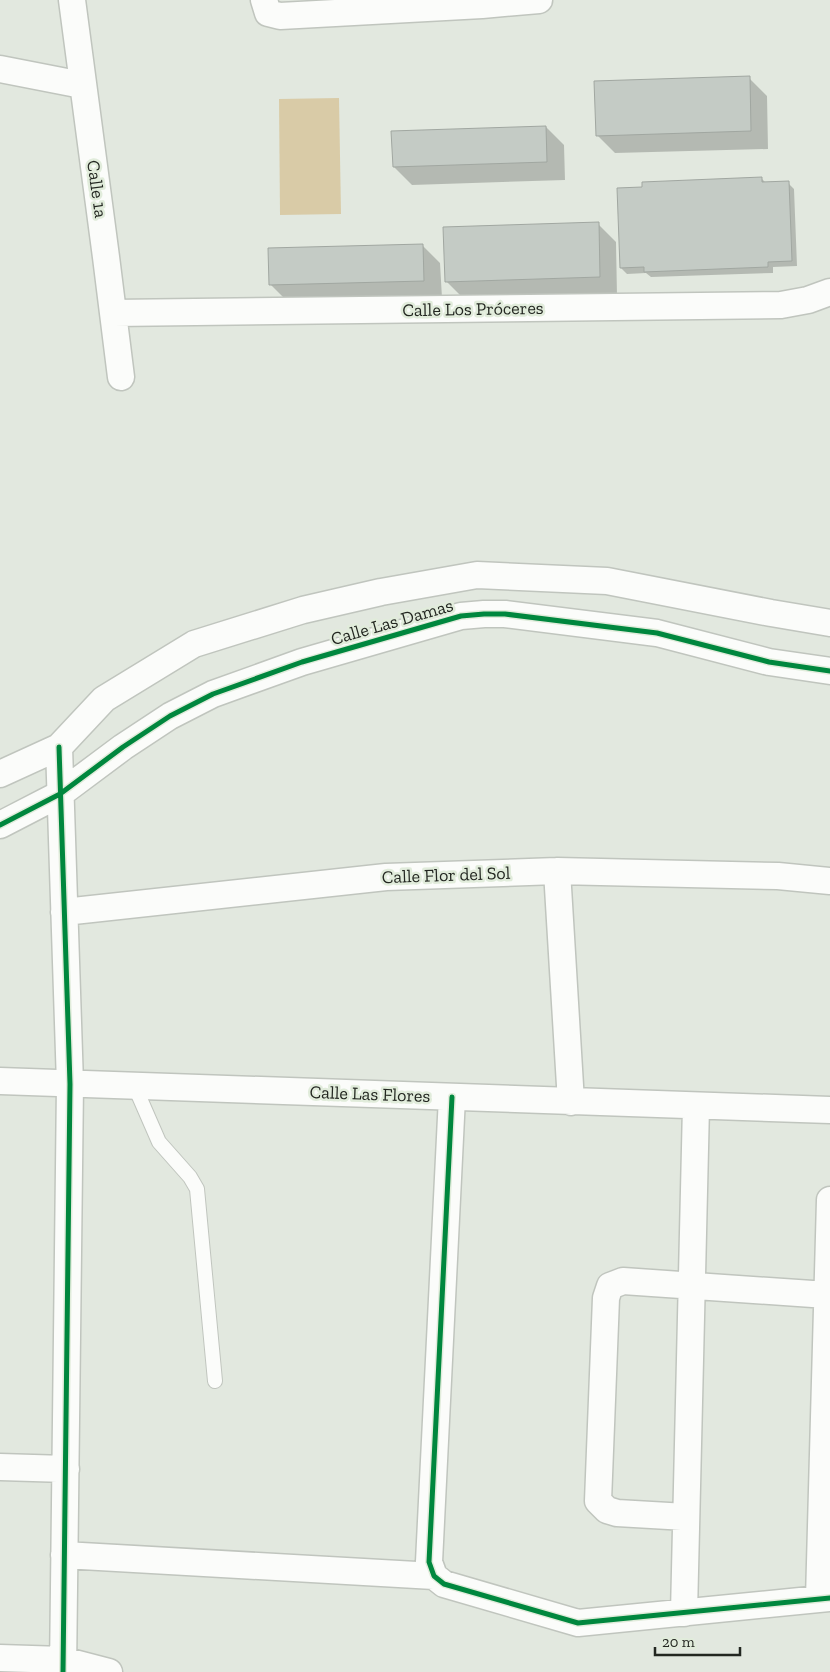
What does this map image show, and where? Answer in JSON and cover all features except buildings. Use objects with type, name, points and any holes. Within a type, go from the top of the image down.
[{"type":"street","name":"Calle 1a","points":[[72,0],[121,377]]},
{"type":"street","points":[[264,0],[268,12],[280,16],[540,0]]},
{"type":"street","points":[[0,69],[82,85]]},
{"type":"street","name":"Calle Los Próceres","points":[[114,313],[781,304],[808,300],[830,292]]},
{"type":"street","points":[[477,575],[484,614]]},
{"type":"street","name":"Calle Las Damas","points":[[0,774],[59,747],[104,699],[194,644],[303,610],[382,592],[477,575],[607,581],[830,623]]},
{"type":"street","name":"Calle Las Damas","points":[[0,825],[60,794],[123,747],[170,716],[213,694],[302,662],[461,616],[505,614],[657,633],[769,662],[830,671]]},
{"type":"street","points":[[59,747],[70,1084],[63,1666]]},
{"type":"street","points":[[557,871],[571,1102]]},
{"type":"street","name":"Calle Flor del Sol","points":[[64,912],[386,876],[557,871],[778,876],[830,880]]},
{"type":"street","name":"Calle Las Flores","points":[[0,1081],[830,1110]]},
{"type":"street","points":[[452,1097],[430,1562],[434,1576],[444,1584],[578,1623],[824,1599],[827,1295],[830,1200]]},
{"type":"street","points":[[684,1613],[696,1106]]},
{"type":"street","points":[[686,1517],[617,1513],[607,1510],[598,1501],[606,1298],[610,1286],[623,1281],[827,1295]]},
{"type":"street","points":[[0,1467],[66,1470]]},
{"type":"street","points":[[64,1555],[434,1576]]},
{"type":"street","points":[[0,1658],[109,1672]]},
{"type":"lane","points":[[135,1087],[159,1142],[190,1177],[197,1189],[215,1381]]},
{"type":"shaded area","points":[[339,98],[341,214],[280,215],[279,99]]},
{"type":"cycle path","points":[[0,825],[60,794],[123,747],[170,716],[213,694],[302,662],[461,616],[505,614],[657,633],[769,662],[830,671]]},
{"type":"cycle path","points":[[59,747],[70,1084],[63,1672]]},
{"type":"cycle path","points":[[452,1097],[429,1562],[434,1576],[444,1584],[578,1623],[830,1598]]}]
